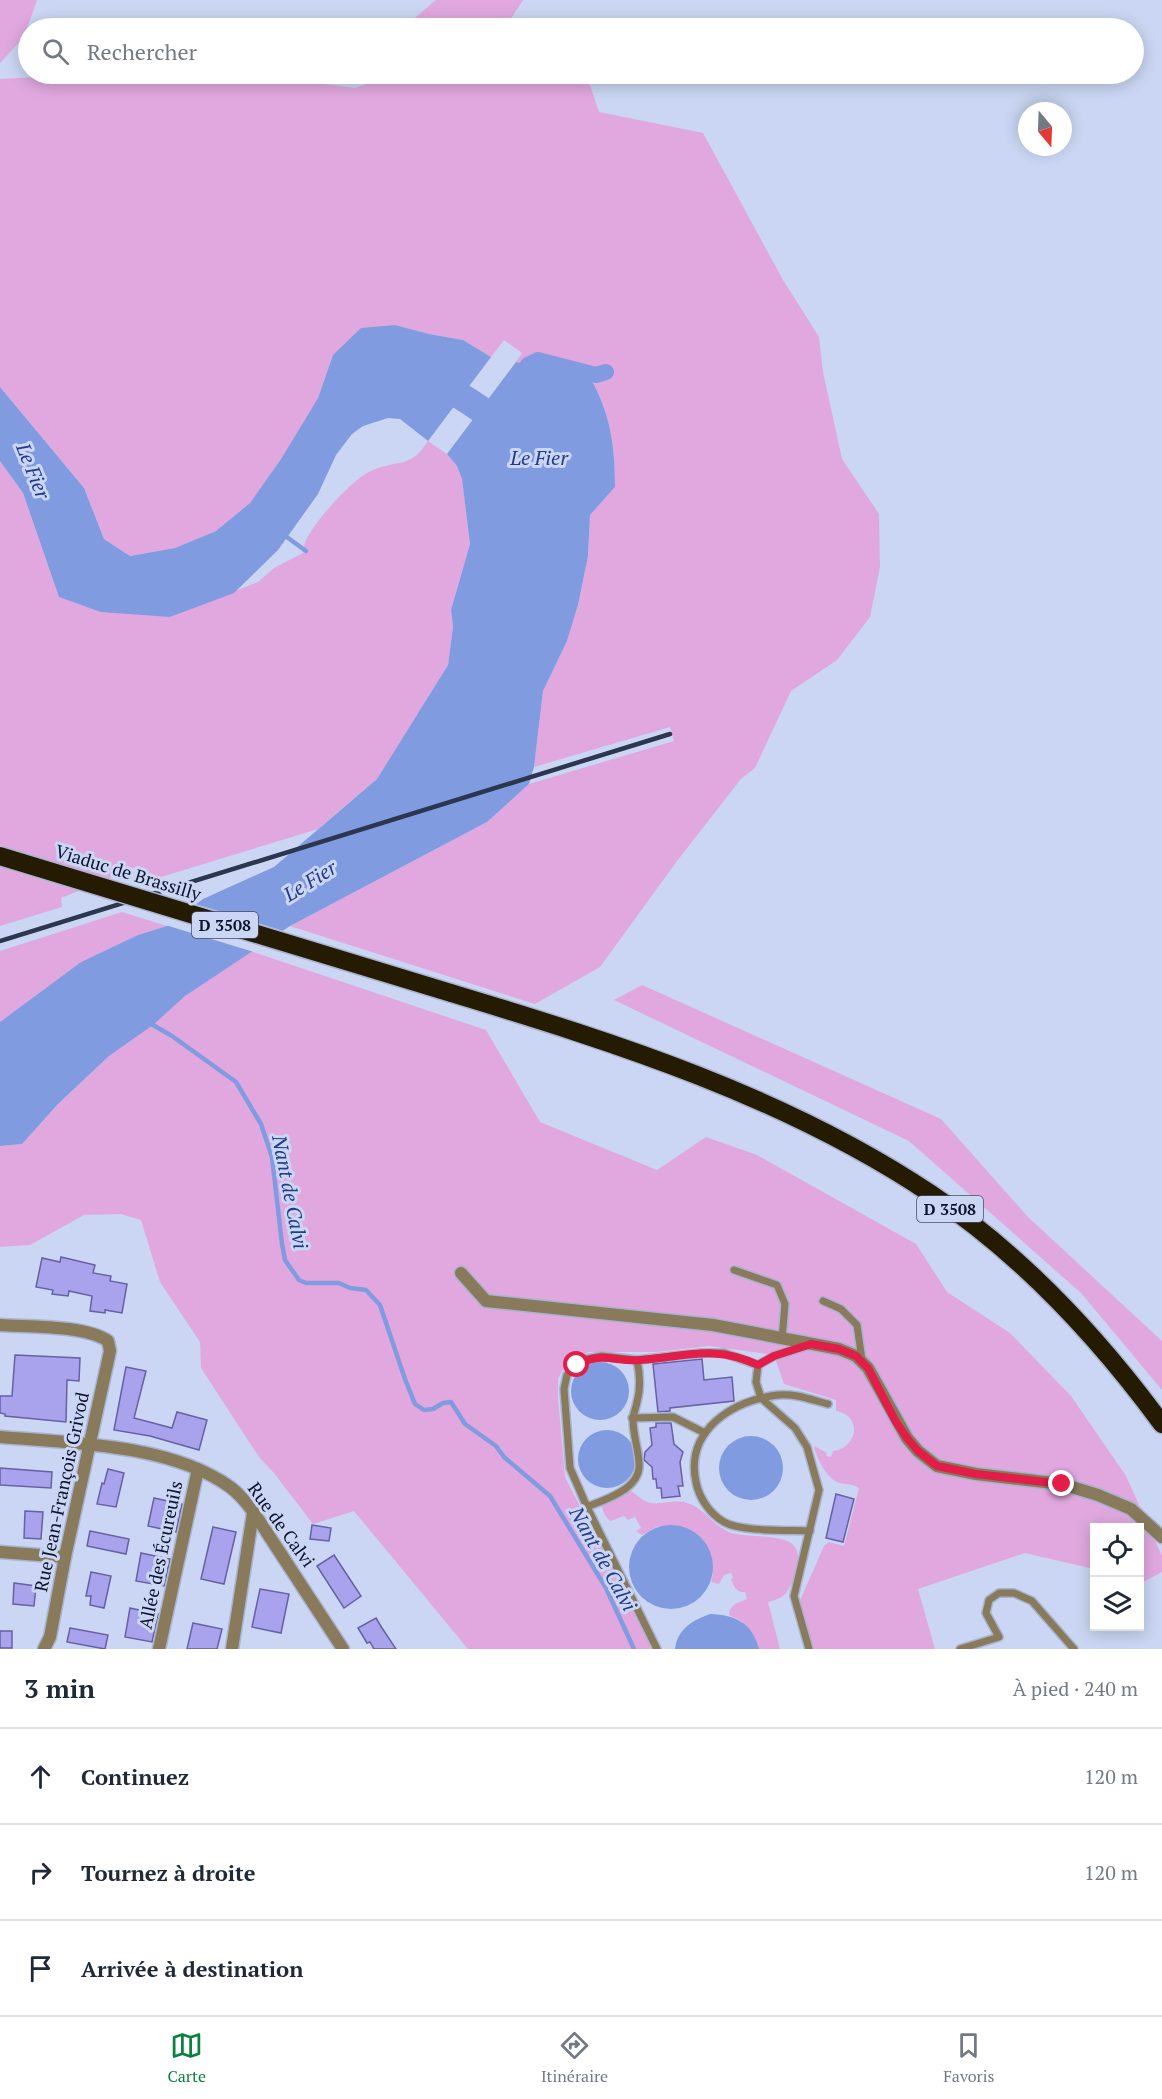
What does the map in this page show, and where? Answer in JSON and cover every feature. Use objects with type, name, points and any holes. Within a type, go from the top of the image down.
[{"type":"highway","name":"Viaduc de Brassilly","points":[[0,856],[532,1017],[681,1069],[761,1102],[840,1140],[884,1164],[941,1202],[983,1234],[1041,1284],[1100,1345],[1162,1424]]},
{"type":"street","points":[[461,1273],[486,1301],[713,1325],[839,1349],[856,1356],[868,1368],[907,1438],[918,1451],[937,1466],[976,1474],[1062,1484],[1098,1495],[1131,1509],[1162,1537]]},
{"type":"street","name":"Rue Jean-François Grivod","points":[[0,1324],[84,1331],[100,1335],[108,1341],[110,1351],[65,1557],[51,1636],[44,1649]]},
{"type":"street","name":"Rue de Calvi","points":[[0,1437],[90,1444],[146,1453],[198,1469],[232,1488],[253,1513],[343,1649]]},
{"type":"street","name":"Allée des Écureuils","points":[[159,1649],[198,1469]]},
{"type":"street","points":[[232,1649],[253,1513]]},
{"type":"street","points":[[0,1552],[65,1557]]},
{"type":"lane","points":[[735,1270],[777,1285],[785,1304],[782,1339]]},
{"type":"lane","points":[[823,1300],[840,1309],[857,1325],[863,1363]]},
{"type":"lane","points":[[657,1649],[570,1468],[564,1389],[567,1375],[577,1365],[588,1359],[602,1356],[638,1360],[701,1353],[724,1353],[758,1365],[774,1356],[811,1344]]},
{"type":"lane","points":[[587,1507],[629,1486],[640,1465],[632,1418],[638,1400],[640,1376],[638,1360]]},
{"type":"lane","points":[[758,1365],[756,1382],[761,1398],[795,1428],[807,1447],[819,1490],[794,1596],[809,1649]]},
{"type":"lane","points":[[810,1531],[741,1527],[724,1523],[709,1510],[698,1492],[693,1471],[697,1444],[716,1419],[761,1398],[780,1395],[828,1404]]},
{"type":"lane","points":[[632,1418],[673,1417],[705,1433]]},
{"type":"lane","points":[[960,1649],[999,1637],[986,1613],[989,1600],[999,1593],[1014,1593],[1032,1601],[1074,1649]]},
{"type":"shaded area","points":[[0,0],[37,0],[31,18],[18,18],[18,44],[0,63]]},
{"type":"shaded area","points":[[436,0],[523,0],[511,18],[415,18]]},
{"type":"shaded area","points":[[18,78],[18,84],[324,84],[355,88],[367,84],[587,84],[590,85],[599,112],[703,133],[783,280],[819,337],[823,372],[842,459],[879,514],[880,567],[870,617],[837,660],[791,691],[755,768],[741,779],[677,861],[600,967],[535,1004],[290,926],[487,822],[529,784],[674,741],[670,727],[534,767],[543,691],[567,641],[578,605],[588,556],[590,515],[615,487],[611,433],[604,407],[592,381],[516,362],[522,353],[504,340],[491,357],[463,340],[395,325],[333,355],[318,398],[281,459],[250,503],[216,531],[175,548],[130,556],[104,539],[84,488],[0,387],[0,79]]},
{"type":"shaded area","points":[[428,441],[447,454],[457,466],[462,479],[470,544],[451,610],[453,627],[448,665],[377,779],[318,829],[148,881],[136,867],[61,898],[62,907],[0,926],[0,461],[23,493],[59,597],[170,617],[258,582],[274,568],[303,553],[306,540],[318,522],[356,481],[373,470],[410,460],[422,450]]},
{"type":"shaded area","points":[[122,912],[167,926],[138,935],[81,962],[0,1022],[0,951]]},
{"type":"shaded area","points":[[250,951],[486,1030],[540,1122],[657,1170],[706,1137],[757,1155],[916,1244],[947,1292],[1010,1333],[1071,1396],[1126,1476],[1162,1556],[1162,1572],[1144,1581],[1144,1523],[1090,1523],[1090,1568],[1025,1553],[918,1589],[935,1649],[814,1649],[798,1605],[824,1546],[829,1542],[844,1546],[859,1488],[840,1483],[829,1476],[814,1446],[827,1453],[826,1456],[831,1457],[833,1451],[848,1444],[854,1431],[850,1418],[836,1411],[836,1400],[784,1384],[773,1352],[768,1354],[709,1346],[656,1352],[589,1352],[572,1361],[558,1379],[565,1477],[653,1649],[468,1649],[354,1511],[313,1524],[259,1457],[201,1368],[200,1342],[160,1282],[141,1220],[121,1214],[84,1215],[30,1245],[0,1247],[0,1146],[22,1144],[58,1104],[109,1056],[152,1025],[185,996]]},
{"type":"shaded area","points":[[642,985],[941,1119],[1028,1217],[1162,1341],[1162,1390],[1081,1293],[909,1141],[614,1000]]},
{"type":"shaded area","points":[[631,1491],[650,1503],[678,1502],[693,1505],[720,1527],[732,1533],[782,1539],[792,1544],[797,1551],[798,1563],[793,1580],[784,1595],[768,1602],[780,1649],[759,1649],[741,1621],[729,1615],[732,1606],[747,1599],[745,1592],[737,1590],[734,1586],[731,1573],[724,1575],[719,1584],[711,1582],[713,1574],[658,1526],[642,1535],[636,1531],[641,1528],[635,1517],[628,1520],[624,1516],[611,1521],[607,1518],[602,1505]]},
{"type":"water","name":"Le Fier","points":[[395,325],[463,340],[491,357],[428,441],[400,419],[388,418],[363,426],[352,434],[336,455],[318,494],[278,550],[234,593],[170,617],[101,612],[59,597],[23,493],[0,461],[0,387],[84,488],[104,539],[130,556],[175,548],[216,531],[250,503],[281,459],[318,398],[333,355],[361,328]]},
{"type":"water","name":"Le Fier","points":[[516,362],[592,381],[604,407],[611,432],[615,473],[615,487],[590,515],[588,556],[578,605],[567,641],[543,691],[534,767],[529,784],[487,822],[290,926],[185,996],[153,1025],[109,1056],[58,1104],[22,1144],[0,1146],[0,1022],[81,962],[138,935],[167,926],[203,899],[274,867],[377,779],[448,665],[453,627],[451,610],[470,544],[462,479],[457,466],[447,454]]},
{"type":"water","points":[[594,1362],[606,1362],[621,1370],[629,1385],[629,1397],[621,1412],[606,1420],[594,1420],[579,1412],[571,1397],[571,1385],[579,1370]]},
{"type":"water","points":[[601,1430],[613,1430],[628,1438],[636,1453],[636,1465],[628,1480],[613,1488],[601,1488],[586,1480],[578,1465],[578,1453],[586,1438]]},
{"type":"water","points":[[751,1436],[763,1438],[774,1445],[781,1456],[783,1468],[781,1480],[774,1491],[763,1498],[751,1500],[739,1498],[728,1491],[721,1480],[719,1468],[721,1456],[728,1445],[739,1438]]},
{"type":"water","points":[[663,1525],[679,1525],[695,1532],[706,1543],[713,1559],[710,1583],[701,1597],[679,1609],[663,1609],[647,1602],[636,1591],[629,1575],[629,1559],[636,1543],[647,1532]]},
{"type":"water","points":[[710,1614],[728,1616],[742,1622],[752,1633],[759,1649],[675,1649],[679,1636],[687,1626]]},
{"type":"pier","points":[[192,903],[287,932],[254,952],[162,924]]},
{"type":"building","points":[[61,1257],[95,1265],[93,1273],[111,1276],[110,1281],[127,1284],[122,1313],[105,1310],[105,1313],[90,1311],[92,1296],[69,1291],[68,1296],[52,1294],[53,1290],[36,1287],[42,1258],[60,1262]]},
{"type":"building","points":[[15,1355],[80,1358],[79,1381],[67,1380],[66,1422],[5,1416],[0,1413],[0,1396],[12,1396]]},
{"type":"building","points":[[702,1359],[704,1380],[732,1377],[734,1401],[670,1408],[670,1411],[658,1412],[653,1364]]},
{"type":"building","points":[[126,1367],[146,1371],[134,1418],[172,1428],[177,1412],[207,1420],[199,1450],[150,1436],[114,1430]]},
{"type":"building","points":[[656,1423],[671,1423],[674,1444],[683,1452],[680,1462],[683,1486],[678,1486],[680,1496],[662,1498],[661,1488],[657,1488],[656,1479],[653,1479],[652,1467],[644,1460],[645,1452],[652,1445],[650,1428],[656,1427]]},
{"type":"building","points":[[0,1468],[52,1472],[51,1488],[0,1485]]},
{"type":"building","points":[[108,1469],[124,1473],[116,1507],[97,1504]]},
{"type":"building","points":[[836,1494],[854,1499],[843,1542],[826,1538]]},
{"type":"building","points":[[154,1498],[182,1504],[176,1532],[148,1526]]},
{"type":"building","points":[[25,1511],[43,1512],[41,1539],[24,1538]]},
{"type":"building","points":[[312,1525],[331,1528],[329,1541],[310,1539]]},
{"type":"building","points":[[213,1527],[236,1532],[224,1584],[201,1579]]},
{"type":"building","points":[[90,1531],[129,1539],[126,1554],[87,1546]]},
{"type":"building","points":[[141,1553],[170,1559],[164,1586],[136,1581]]},
{"type":"building","points":[[334,1555],[361,1596],[344,1608],[317,1566]]},
{"type":"building","points":[[91,1572],[111,1576],[104,1608],[90,1605],[91,1596],[86,1596]]},
{"type":"building","points":[[14,1583],[36,1586],[34,1606],[13,1604]]},
{"type":"building","points":[[260,1589],[289,1594],[281,1633],[252,1627]]},
{"type":"building","points":[[130,1608],[158,1614],[152,1642],[125,1637]]},
{"type":"building","points":[[376,1618],[396,1649],[374,1649],[370,1642],[367,1643],[358,1628]]},
{"type":"building","points":[[193,1623],[222,1629],[217,1649],[187,1649]]},
{"type":"building","points":[[70,1628],[108,1635],[105,1649],[67,1642]]},
{"type":"building","points":[[0,1631],[12,1631],[12,1648],[0,1648]]},
{"type":"waterway","points":[[518,383],[528,365],[538,360],[596,375],[606,372]]},
{"type":"waterway","name":"Le Fier","points":[[429,381],[471,403],[509,433]]},
{"type":"waterway","points":[[284,535],[306,551]]},
{"type":"waterway","name":"Nant de Calvi","points":[[152,1020],[153,1025],[236,1082],[261,1124],[272,1157],[285,1260],[299,1280],[306,1283],[339,1283],[350,1288],[366,1290],[380,1305],[415,1404],[424,1410],[451,1402],[465,1424],[496,1446],[504,1457],[550,1496],[606,1588],[634,1649]]},
{"type":"railway","points":[[0,941],[670,734]]},
{"type":"route","points":[[577,1365],[588,1359],[602,1356],[638,1360],[701,1353],[724,1353],[758,1365],[774,1356],[811,1344],[839,1349],[856,1356],[868,1368],[880,1387],[896,1422],[907,1438],[918,1451],[937,1466],[976,1474],[1062,1484]]}]
